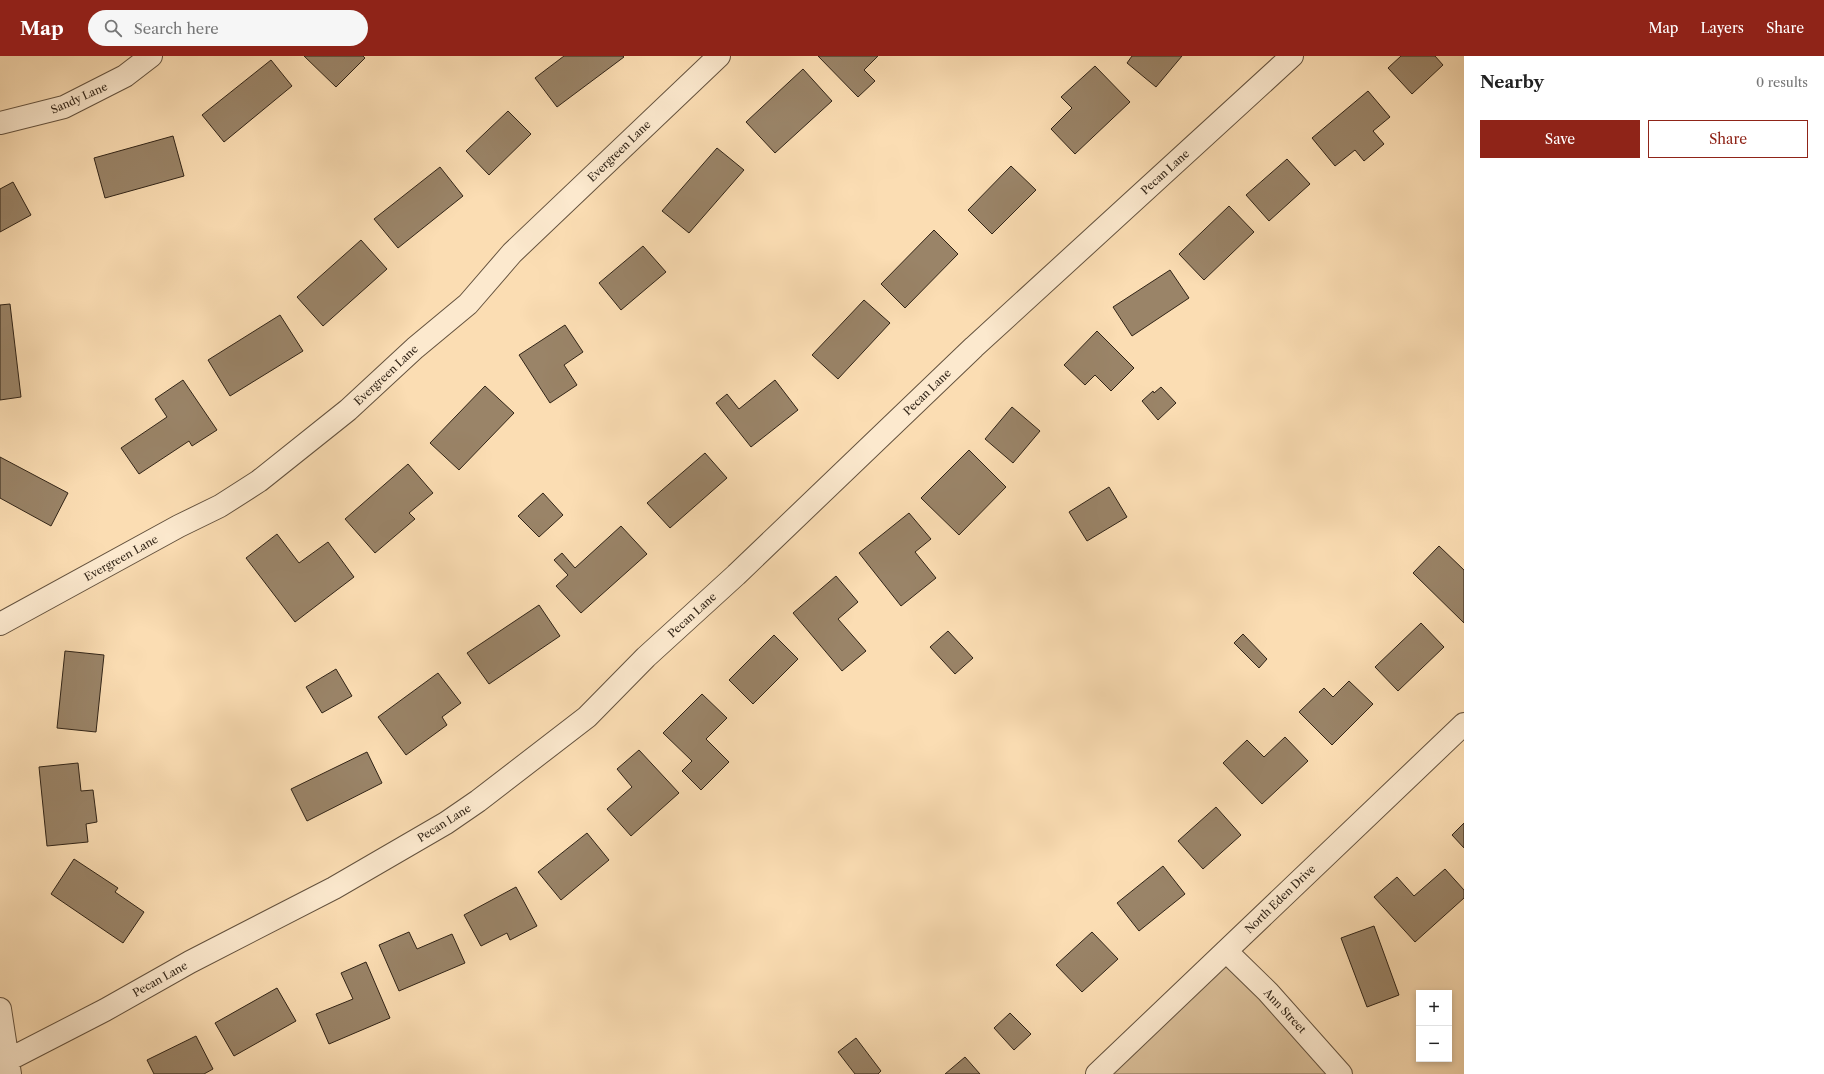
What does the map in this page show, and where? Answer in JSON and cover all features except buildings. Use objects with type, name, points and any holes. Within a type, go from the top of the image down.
[{"type":"street","name":"Sandy Lane","points":[[0,124],[64,107],[118,79],[151,56]]},
{"type":"street","name":"Evergreen Lane","points":[[0,624],[179,526],[220,506],[264,477],[348,410],[415,348],[468,304],[512,253],[719,56]]},
{"type":"street","name":"Pecan Lane","points":[[9,1067],[190,962],[334,888],[446,823],[478,801],[574,726],[646,656],[748,564],[974,347],[1292,56]]},
{"type":"street","name":"North Eden Drive","points":[[1097,1074],[1464,724]]},
{"type":"street","name":"Ann Street","points":[[1226,951],[1268,992],[1341,1074]]},
{"type":"street","points":[[0,1009],[9,1067]]},
{"type":"shaded area","points":[[1226,951],[1341,1074],[1097,1074]]}]
